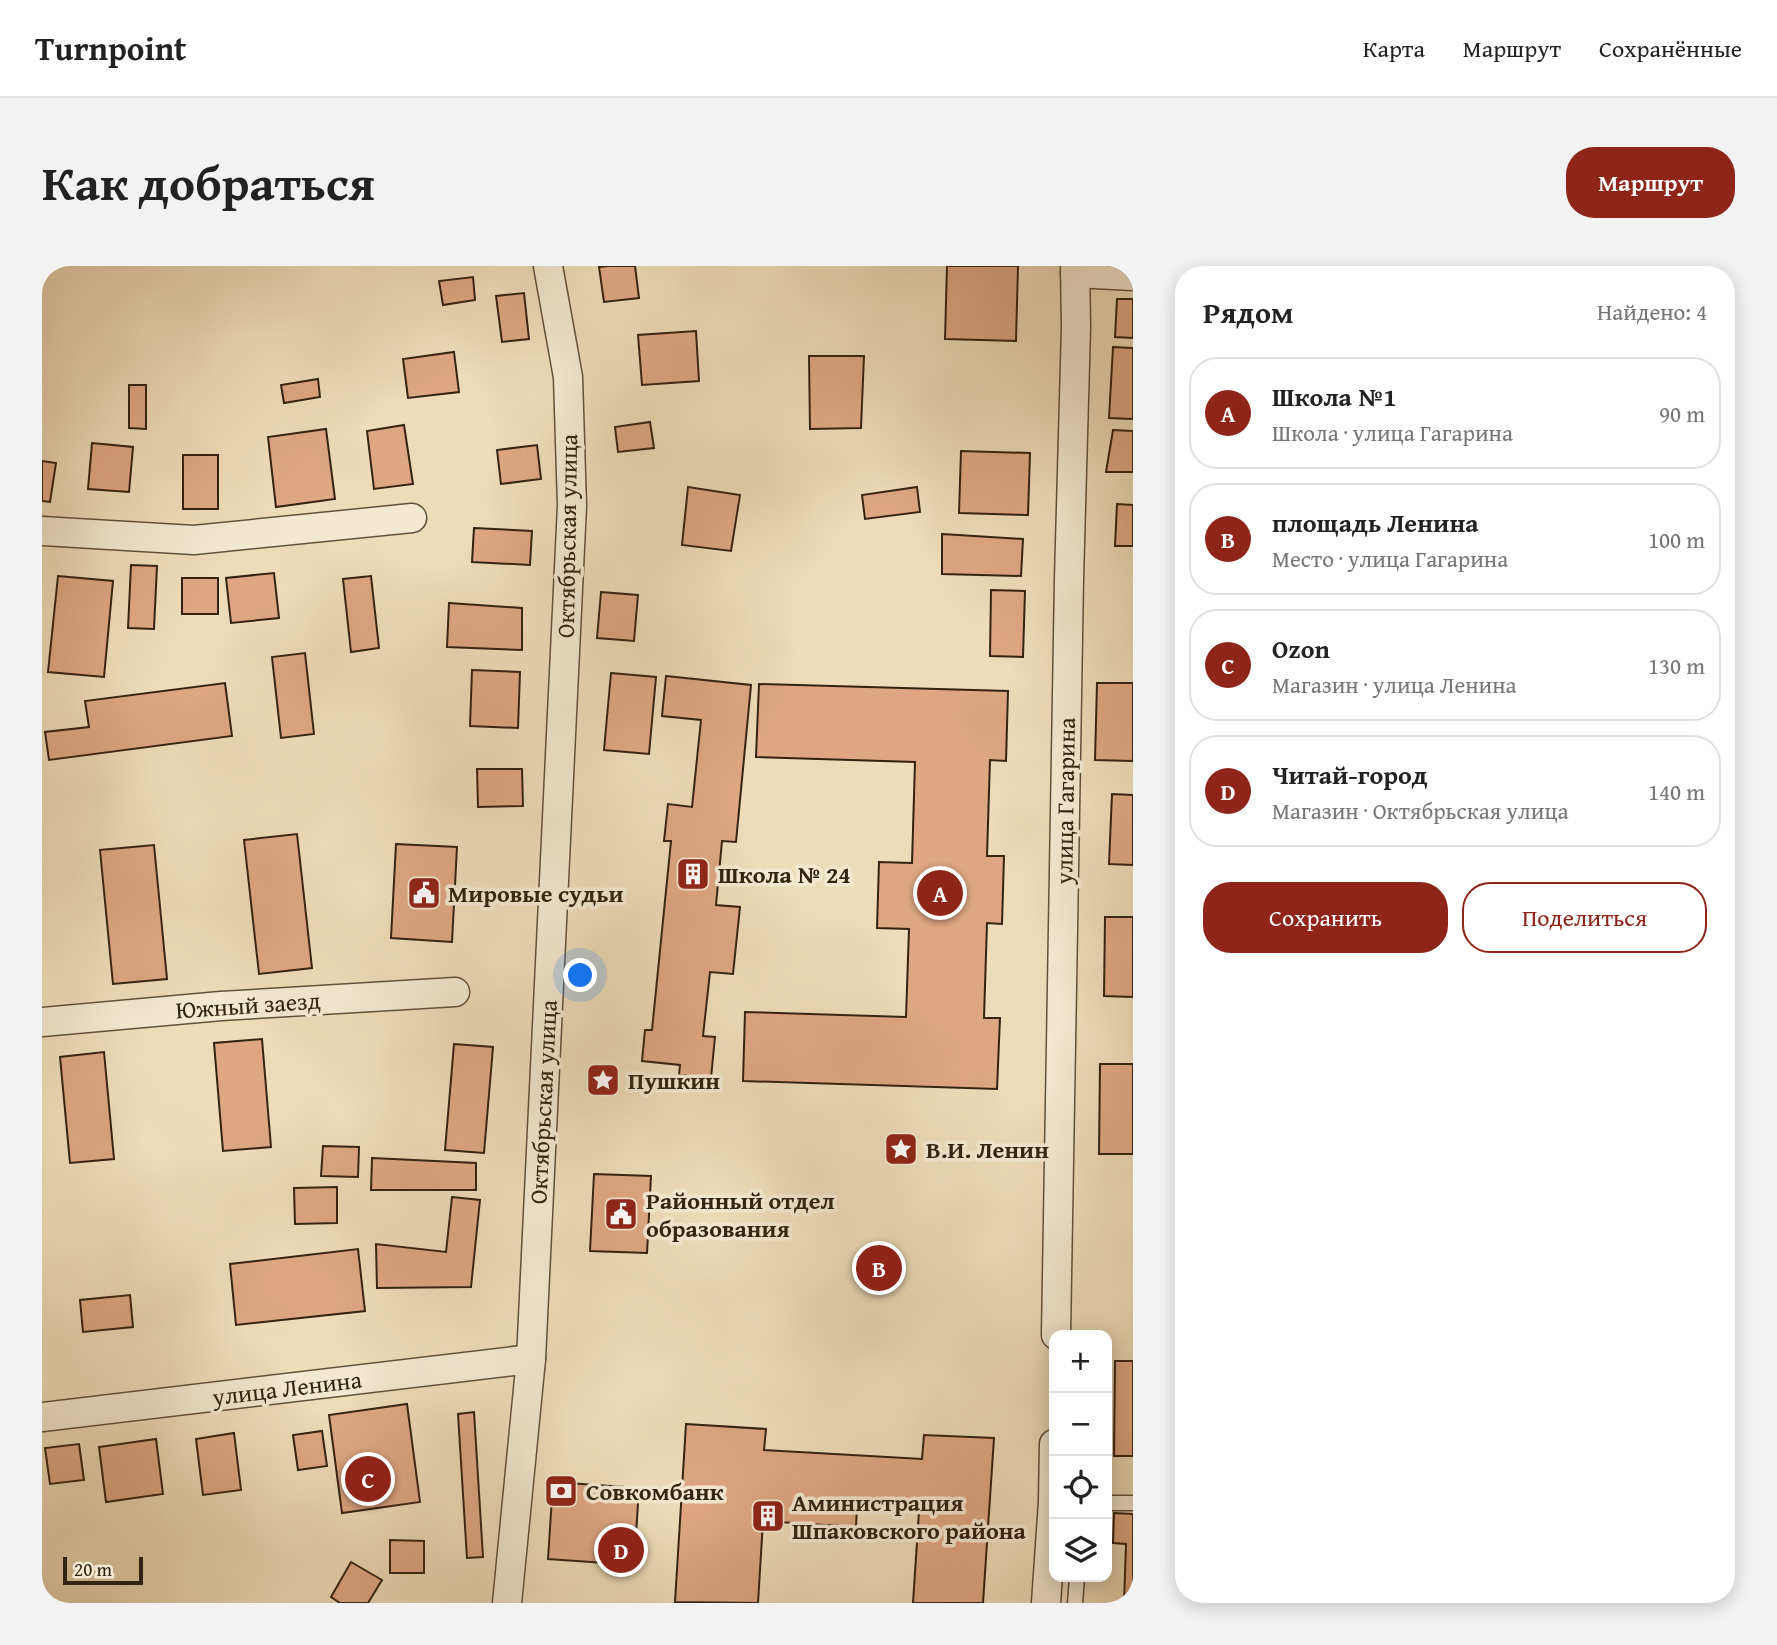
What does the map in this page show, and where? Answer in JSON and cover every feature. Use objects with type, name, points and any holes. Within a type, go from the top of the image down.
[{"type":"street","name":"Октябрьская улица","points":[[507,1603],[531,1359],[572,506],[569,377],[548,266]]},
{"type":"street","points":[[1075,270],[1133,275]]},
{"type":"street","name":"улица Гагарина","points":[[1056,1330],[1075,270]]},
{"type":"street","points":[[42,531],[194,540],[412,518]]},
{"type":"street","name":"Южный заезд","points":[[42,1022],[221,1006],[455,992]]},
{"type":"street","name":"улица Ленина","points":[[42,1417],[531,1359]]},
{"type":"street","points":[[1046,1603],[1053,1519]]},
{"type":"lane","points":[[1112,1503],[1133,1503]]},
{"type":"lane","points":[[1075,1603],[1077,1582]]},
{"type":"building","points":[[635,266],[639,298],[604,302],[599,267]]},
{"type":"building","points":[[947,266],[1018,266],[1016,341],[945,339]]},
{"type":"building","points":[[473,277],[475,300],[443,305],[439,281]]},
{"type":"building","points":[[524,293],[529,339],[502,342],[496,296]]},
{"type":"building","points":[[1117,299],[1133,299],[1133,338],[1115,337]]},
{"type":"building","points":[[696,331],[699,381],[642,385],[638,335]]},
{"type":"building","points":[[1113,347],[1133,348],[1133,419],[1109,418]]},
{"type":"building","points":[[454,352],[459,392],[408,398],[403,359]]},
{"type":"building","points":[[809,356],[864,356],[861,428],[810,429]]},
{"type":"building","points":[[318,379],[320,397],[284,403],[281,385]]},
{"type":"building","points":[[129,385],[146,385],[146,429],[129,428]]},
{"type":"building","points":[[650,422],[654,448],[618,452],[615,427]]},
{"type":"building","points":[[404,425],[413,484],[374,489],[367,431]]},
{"type":"building","points":[[326,429],[335,499],[276,507],[268,437]]},
{"type":"building","points":[[1113,430],[1133,431],[1133,472],[1106,472]]},
{"type":"building","points":[[92,443],[133,447],[129,492],[88,489]]},
{"type":"building","points":[[537,445],[541,479],[501,484],[497,450]]},
{"type":"building","points":[[961,451],[1030,453],[1028,515],[959,513]]},
{"type":"building","points":[[183,455],[218,455],[218,509],[183,509]]},
{"type":"building","points":[[42,461],[56,463],[50,502],[42,501]]},
{"type":"building","points":[[688,487],[740,495],[731,551],[682,545]]},
{"type":"building","points":[[917,487],[920,512],[865,519],[862,495]]},
{"type":"building","points":[[1117,504],[1133,505],[1133,546],[1115,546]]},
{"type":"building","points":[[474,528],[532,531],[530,565],[472,562]]},
{"type":"building","points":[[942,534],[1023,539],[1021,576],[942,574]]},
{"type":"building","points":[[131,565],[157,566],[154,629],[128,628]]},
{"type":"building","points":[[274,573],[279,618],[231,623],[226,578]]},
{"type":"building","points":[[58,576],[113,581],[104,677],[48,672]]},
{"type":"building","points":[[371,576],[379,648],[351,652],[343,579]]},
{"type":"building","points":[[182,578],[218,578],[218,614],[182,614]]},
{"type":"building","points":[[991,590],[1025,591],[1023,657],[990,656]]},
{"type":"building","points":[[601,592],[638,595],[634,641],[597,638]]},
{"type":"building","points":[[449,603],[522,608],[522,650],[447,647]]},
{"type":"building","points":[[305,653],[314,734],[281,738],[272,657]]},
{"type":"building","points":[[472,670],[520,672],[518,728],[470,726]]},
{"type":"building","points":[[611,673],[656,677],[649,754],[604,750]]},
{"type":"building","name":"Школа № 24","points":[[666,676],[751,685],[736,842],[722,841],[716,905],[740,907],[733,974],[710,972],[703,1036],[715,1037],[711,1078],[679,1075],[680,1065],[642,1061],[645,1030],[652,1030],[671,841],[664,841],[668,804],[692,807],[701,720],[662,716]]},
{"type":"building","points":[[225,683],[232,736],[49,760],[45,732],[89,727],[85,701]]},
{"type":"building","points":[[1097,683],[1133,683],[1133,761],[1095,760]]},
{"type":"building","points":[[759,684],[1008,691],[1006,761],[990,760],[987,856],[1004,856],[1002,924],[987,923],[984,1018],[1000,1018],[997,1089],[743,1081],[745,1012],[906,1017],[909,929],[877,928],[879,862],[912,863],[915,762],[756,757]]},
{"type":"building","points":[[477,769],[522,769],[523,806],[478,807]]},
{"type":"building","points":[[1112,794],[1133,795],[1133,865],[1109,864]]},
{"type":"building","points":[[297,834],[312,968],[259,974],[244,840]]},
{"type":"building","name":"Мировые судьи","points":[[396,844],[457,847],[452,942],[391,938]]},
{"type":"building","points":[[154,845],[167,979],[113,984],[100,850]]},
{"type":"building","points":[[1105,917],[1133,917],[1133,997],[1104,996]]},
{"type":"building","points":[[262,1039],[271,1147],[223,1151],[214,1043]]},
{"type":"building","points":[[454,1044],[493,1047],[484,1153],[445,1150]]},
{"type":"building","points":[[104,1052],[114,1159],[70,1163],[60,1057]]},
{"type":"building","points":[[1100,1064],[1133,1064],[1133,1154],[1099,1154]]},
{"type":"building","points":[[323,1146],[359,1147],[358,1177],[321,1176]]},
{"type":"building","points":[[372,1158],[476,1163],[476,1190],[371,1190]]},
{"type":"building","name":"Районный отдел образования","points":[[594,1174],[651,1176],[647,1253],[590,1251]]},
{"type":"building","points":[[337,1187],[337,1223],[295,1224],[294,1188]]},
{"type":"building","points":[[452,1197],[480,1200],[471,1287],[377,1288],[376,1244],[446,1252]]},
{"type":"building","points":[[358,1249],[365,1311],[236,1325],[230,1264]]},
{"type":"building","points":[[130,1295],[133,1327],[83,1332],[80,1300]]},
{"type":"building","points":[[1115,1361],[1133,1361],[1133,1456],[1114,1456]]},
{"type":"building","points":[[407,1404],[420,1502],[342,1513],[329,1415]]},
{"type":"building","points":[[474,1412],[483,1557],[467,1558],[458,1414]]},
{"type":"building","name":"Аминистрация Шпаковского района","points":[[686,1424],[766,1429],[764,1450],[922,1459],[924,1435],[994,1438],[983,1603],[913,1603],[919,1511],[857,1507],[856,1527],[763,1521],[758,1603],[675,1602]]},
{"type":"building","points":[[322,1431],[327,1466],[298,1470],[293,1435]]},
{"type":"building","points":[[234,1433],[241,1490],[203,1495],[196,1439]]},
{"type":"building","points":[[156,1439],[163,1494],[106,1502],[99,1447]]},
{"type":"building","points":[[79,1444],[84,1480],[50,1484],[45,1448]]},
{"type":"building","points":[[553,1482],[639,1488],[634,1565],[548,1559]]},
{"type":"building","points":[[1114,1513],[1133,1514],[1133,1603],[1124,1603],[1126,1544],[1113,1543]]},
{"type":"building","points":[[390,1540],[424,1541],[424,1573],[390,1573]]},
{"type":"building","points":[[351,1562],[382,1580],[368,1603],[340,1603],[331,1597]]},
{"type":"place","name":"Школа № 24","points":[[693,874]]},
{"type":"place","name":"Мировые судьи","points":[[424,893]]},
{"type":"place","name":"Школа №1","points":[[940,893]]},
{"type":"place","name":"Пушкин","points":[[603,1080]]},
{"type":"place","name":"В.И. Ленин","points":[[901,1149]]},
{"type":"place","name":"Районный отдел образования","points":[[621,1214]]},
{"type":"place","name":"площадь Ленина","points":[[879,1268]]},
{"type":"place","name":"Ozon","points":[[368,1479]]},
{"type":"place","name":"Совкомбанк","points":[[561,1491]]},
{"type":"place","name":"Аминистрация Шпаковского района","points":[[768,1516]]},
{"type":"place","name":"Читай-город","points":[[621,1550]]}]
